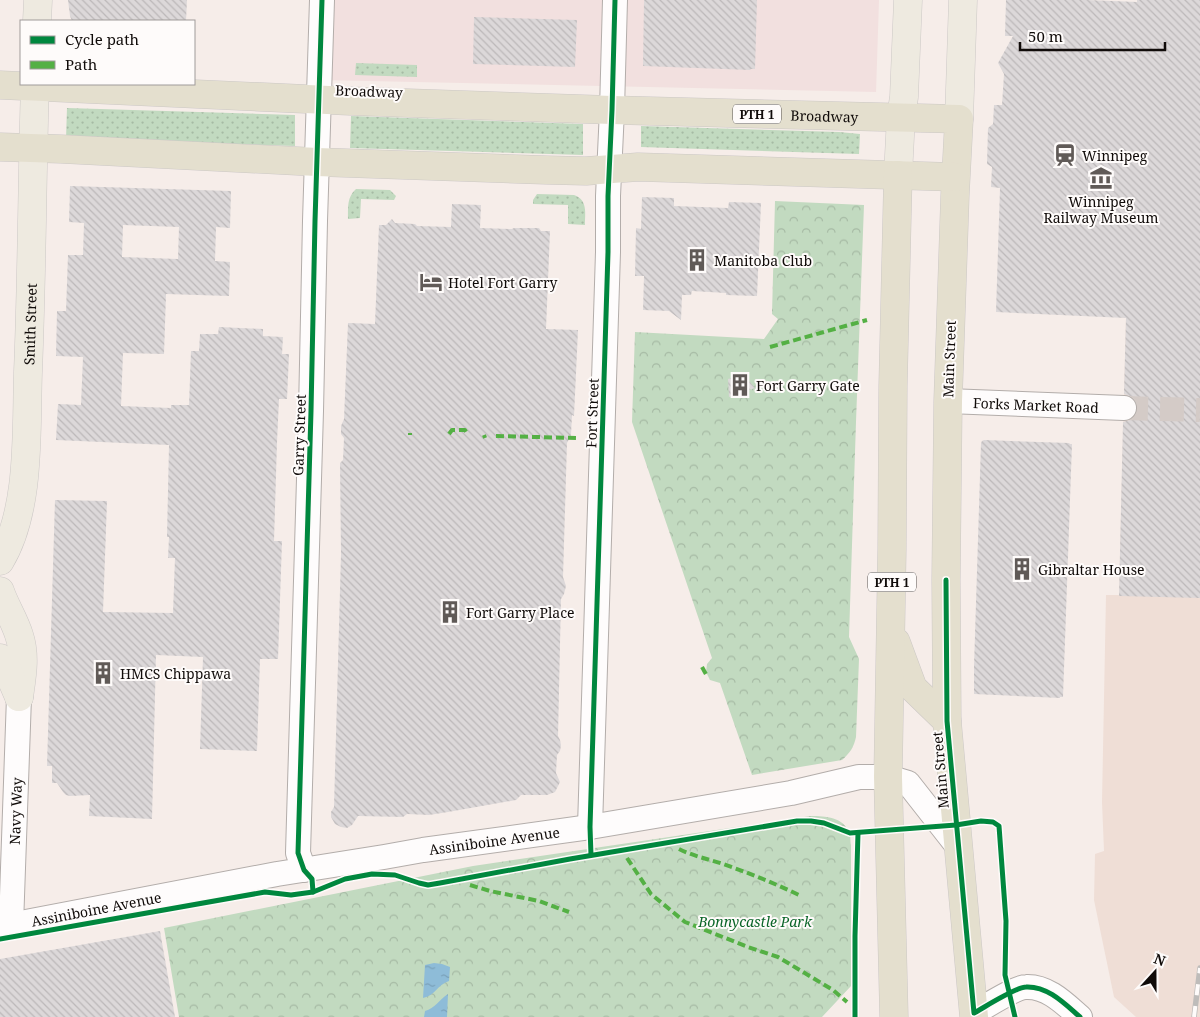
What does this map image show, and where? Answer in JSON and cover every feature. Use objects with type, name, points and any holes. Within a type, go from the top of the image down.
[{"type":"highway","name":"Broadway","points":[[0,85],[35,85],[319,100],[959,119]]},
{"type":"highway","name":"Main Street","points":[[959,119],[955,177],[948,402],[947,721],[974,1015]]},
{"type":"highway","points":[[0,147],[317,162],[546,170],[586,171],[638,167],[955,177]]},
{"type":"highway","name":"PTH 1","points":[[894,1017],[888,777],[898,175]]},
{"type":"highway","points":[[891,626],[914,688],[947,721]]},
{"type":"main road","points":[[37,20],[38,0]]},
{"type":"main road","points":[[898,175],[908,0]]},
{"type":"main road","name":"Main Street","points":[[959,119],[963,0]]},
{"type":"main road","name":"Smith Street","points":[[0,561],[16,524],[21,502],[25,460],[31,302],[35,85]]},
{"type":"main road","points":[[0,591],[19,635],[22,649],[24,665],[19,697]]},
{"type":"main road","points":[[0,658],[19,697]]},
{"type":"street","name":"Garry Street","points":[[304,870],[298,853],[322,0]]},
{"type":"street","name":"Fort Street","points":[[590,827],[615,0]]},
{"type":"street","name":"Forks Market Road","points":[[948,402],[1124,408]]},
{"type":"street","name":"Navy Way","points":[[6,926],[19,697]]},
{"type":"street","name":"Assiniboine Avenue","points":[[6,926],[277,874],[423,850],[590,827],[791,793],[859,776],[888,777],[908,783],[959,848]]},
{"type":"street","points":[[974,1015],[1009,993],[1026,987],[1049,993],[1080,1017]]},
{"type":"shaded area","points":[[322,0],[879,0],[876,92],[319,80]]},
{"type":"shaded area","points":[[1137,0],[1200,0],[1200,1017],[1136,1017],[1114,997],[1094,900],[1095,854],[1104,851],[1102,802],[1106,595],[1119,595],[1126,318],[1121,318],[1129,3],[1137,3]]},
{"type":"green space","points":[[356,63],[417,65],[417,77],[355,75]]},
{"type":"green space","points":[[67,108],[295,115],[295,146],[66,139]]},
{"type":"green space","points":[[351,116],[583,124],[583,155],[350,148]]},
{"type":"green space","points":[[641,126],[860,134],[859,154],[641,147]]},
{"type":"green space","points":[[356,189],[390,190],[396,196],[394,200],[361,199],[360,218],[348,219],[348,206]]},
{"type":"green space","points":[[537,194],[574,195],[578,197],[582,200],[585,207],[585,225],[568,224],[568,205],[533,204]]},
{"type":"green space","points":[[775,201],[864,205],[849,637],[859,659],[856,737],[851,750],[842,760],[752,775],[720,683],[710,680],[706,672],[707,664],[712,658],[632,422],[635,332],[764,339],[778,319],[772,314]]},
{"type":"green space","name":"Bonnycastle Park","points":[[811,816],[833,818],[843,824],[850,834],[851,845],[851,986],[822,1017],[179,1017],[164,928],[473,866]]},
{"type":"water","points":[[434,963],[450,967],[449,981],[423,998],[425,965]]},
{"type":"water","points":[[448,994],[447,1017],[424,1017],[425,1011],[432,1008]]},
{"type":"building","points":[[68,0],[187,0],[186,20],[72,20]]},
{"type":"building","points":[[644,0],[757,0],[755,69],[643,66]]},
{"type":"building","points":[[1006,0],[1137,2],[1137,0],[1200,0],[1200,598],[1119,596],[1123,422],[1135,416],[1138,408],[1136,401],[1132,397],[1124,394],[1126,318],[996,312],[1000,188],[991,187],[992,167],[987,164],[988,128],[993,124],[994,105],[1002,105],[1004,74],[998,63],[1013,36],[1005,36]]},
{"type":"building","points":[[474,17],[577,20],[575,67],[473,64]]},
{"type":"building","points":[[70,186],[231,191],[230,228],[216,227],[215,261],[230,262],[229,296],[166,294],[164,354],[123,353],[121,406],[171,408],[171,405],[189,405],[191,351],[199,351],[200,334],[218,334],[219,327],[263,329],[263,336],[283,337],[282,354],[289,354],[287,399],[279,399],[277,442],[274,541],[282,541],[278,659],[260,659],[257,751],[200,749],[203,657],[156,655],[152,819],[89,816],[90,795],[66,795],[57,783],[52,783],[52,766],[47,766],[55,500],[107,501],[103,612],[173,613],[175,558],[168,558],[169,537],[167,537],[169,445],[56,440],[58,404],[81,405],[83,357],[56,356],[57,311],[66,311],[68,255],[83,255],[84,223],[69,222]],"holes":[[[123,225],[179,227],[178,259],[122,257]]]},
{"type":"building","name":"Manitoba Club","points":[[642,197],[674,198],[674,206],[728,208],[729,202],[761,203],[757,296],[692,291],[691,295],[682,295],[681,320],[669,311],[643,310],[644,276],[635,276],[636,228],[641,229]]},
{"type":"building","name":"Fort Garry Place","points":[[452,204],[481,205],[480,228],[539,228],[541,231],[550,231],[546,329],[578,330],[574,416],[572,415],[571,435],[567,443],[563,577],[566,586],[561,599],[558,736],[561,745],[557,755],[556,773],[560,782],[555,792],[547,795],[521,795],[516,800],[429,815],[407,814],[403,817],[358,816],[352,825],[347,828],[341,827],[335,824],[331,817],[331,812],[334,807],[341,554],[340,463],[343,460],[344,438],[341,434],[341,426],[344,419],[348,323],[375,324],[379,225],[386,225],[392,219],[395,223],[415,224],[417,226],[451,227]]},
{"type":"building","name":"Fort Garry Gate","points":[[743,374],[755,388],[729,397],[728,379]]},
{"type":"building","name":"Gibraltar House","points":[[984,440],[1072,444],[1063,697],[1060,698],[974,694],[981,443]]},
{"type":"building","points":[[160,931],[175,1017],[0,1017],[0,959]]},
{"type":"tunnel","points":[[1124,408],[1200,410]]},
{"type":"railway","points":[[1194,1017],[1200,968]]},
{"type":"marked path","points":[[770,347],[867,320]]},
{"type":"marked path","points":[[449,434],[452,430],[465,430],[468,435]]},
{"type":"marked path","points":[[496,436],[577,438]]},
{"type":"marked path","points":[[702,667],[707,676]]},
{"type":"marked path","points":[[679,849],[752,875],[799,895]]},
{"type":"marked path","points":[[627,858],[651,894],[685,922],[778,957],[833,990],[847,1002]]},
{"type":"marked path","points":[[470,885],[539,901],[569,912]]},
{"type":"cycle path","points":[[313,892],[312,879],[304,870],[298,853],[322,0]]},
{"type":"cycle path","points":[[591,855],[590,827],[615,0]]},
{"type":"cycle path","points":[[946,580],[947,721],[974,1013],[1021,988],[1034,987],[1049,993],[1080,1017]]},
{"type":"cycle path","points":[[0,939],[265,892],[291,895],[313,892],[345,879],[372,874],[395,875],[428,885],[797,821],[824,823],[850,833],[956,825],[981,821],[993,822],[999,826],[1006,921],[1005,975],[1015,1017]]},
{"type":"cycle path","points":[[855,1017],[858,833]]},
{"type":"place","name":"Winnipeg","points":[[1065,155]]},
{"type":"place","name":"Winnipeg Railway Museum","points":[[1101,178]]},
{"type":"place","name":"Manitoba Club","points":[[697,260]]},
{"type":"place","name":"Hotel Fort Garry","points":[[431,282]]},
{"type":"place","name":"Fort Garry Gate","points":[[740,385]]},
{"type":"place","name":"Gibraltar House","points":[[1022,569]]},
{"type":"place","name":"Fort Garry Place","points":[[450,612]]},
{"type":"place","name":"HMCS Chippawa","points":[[103,673]]}]
